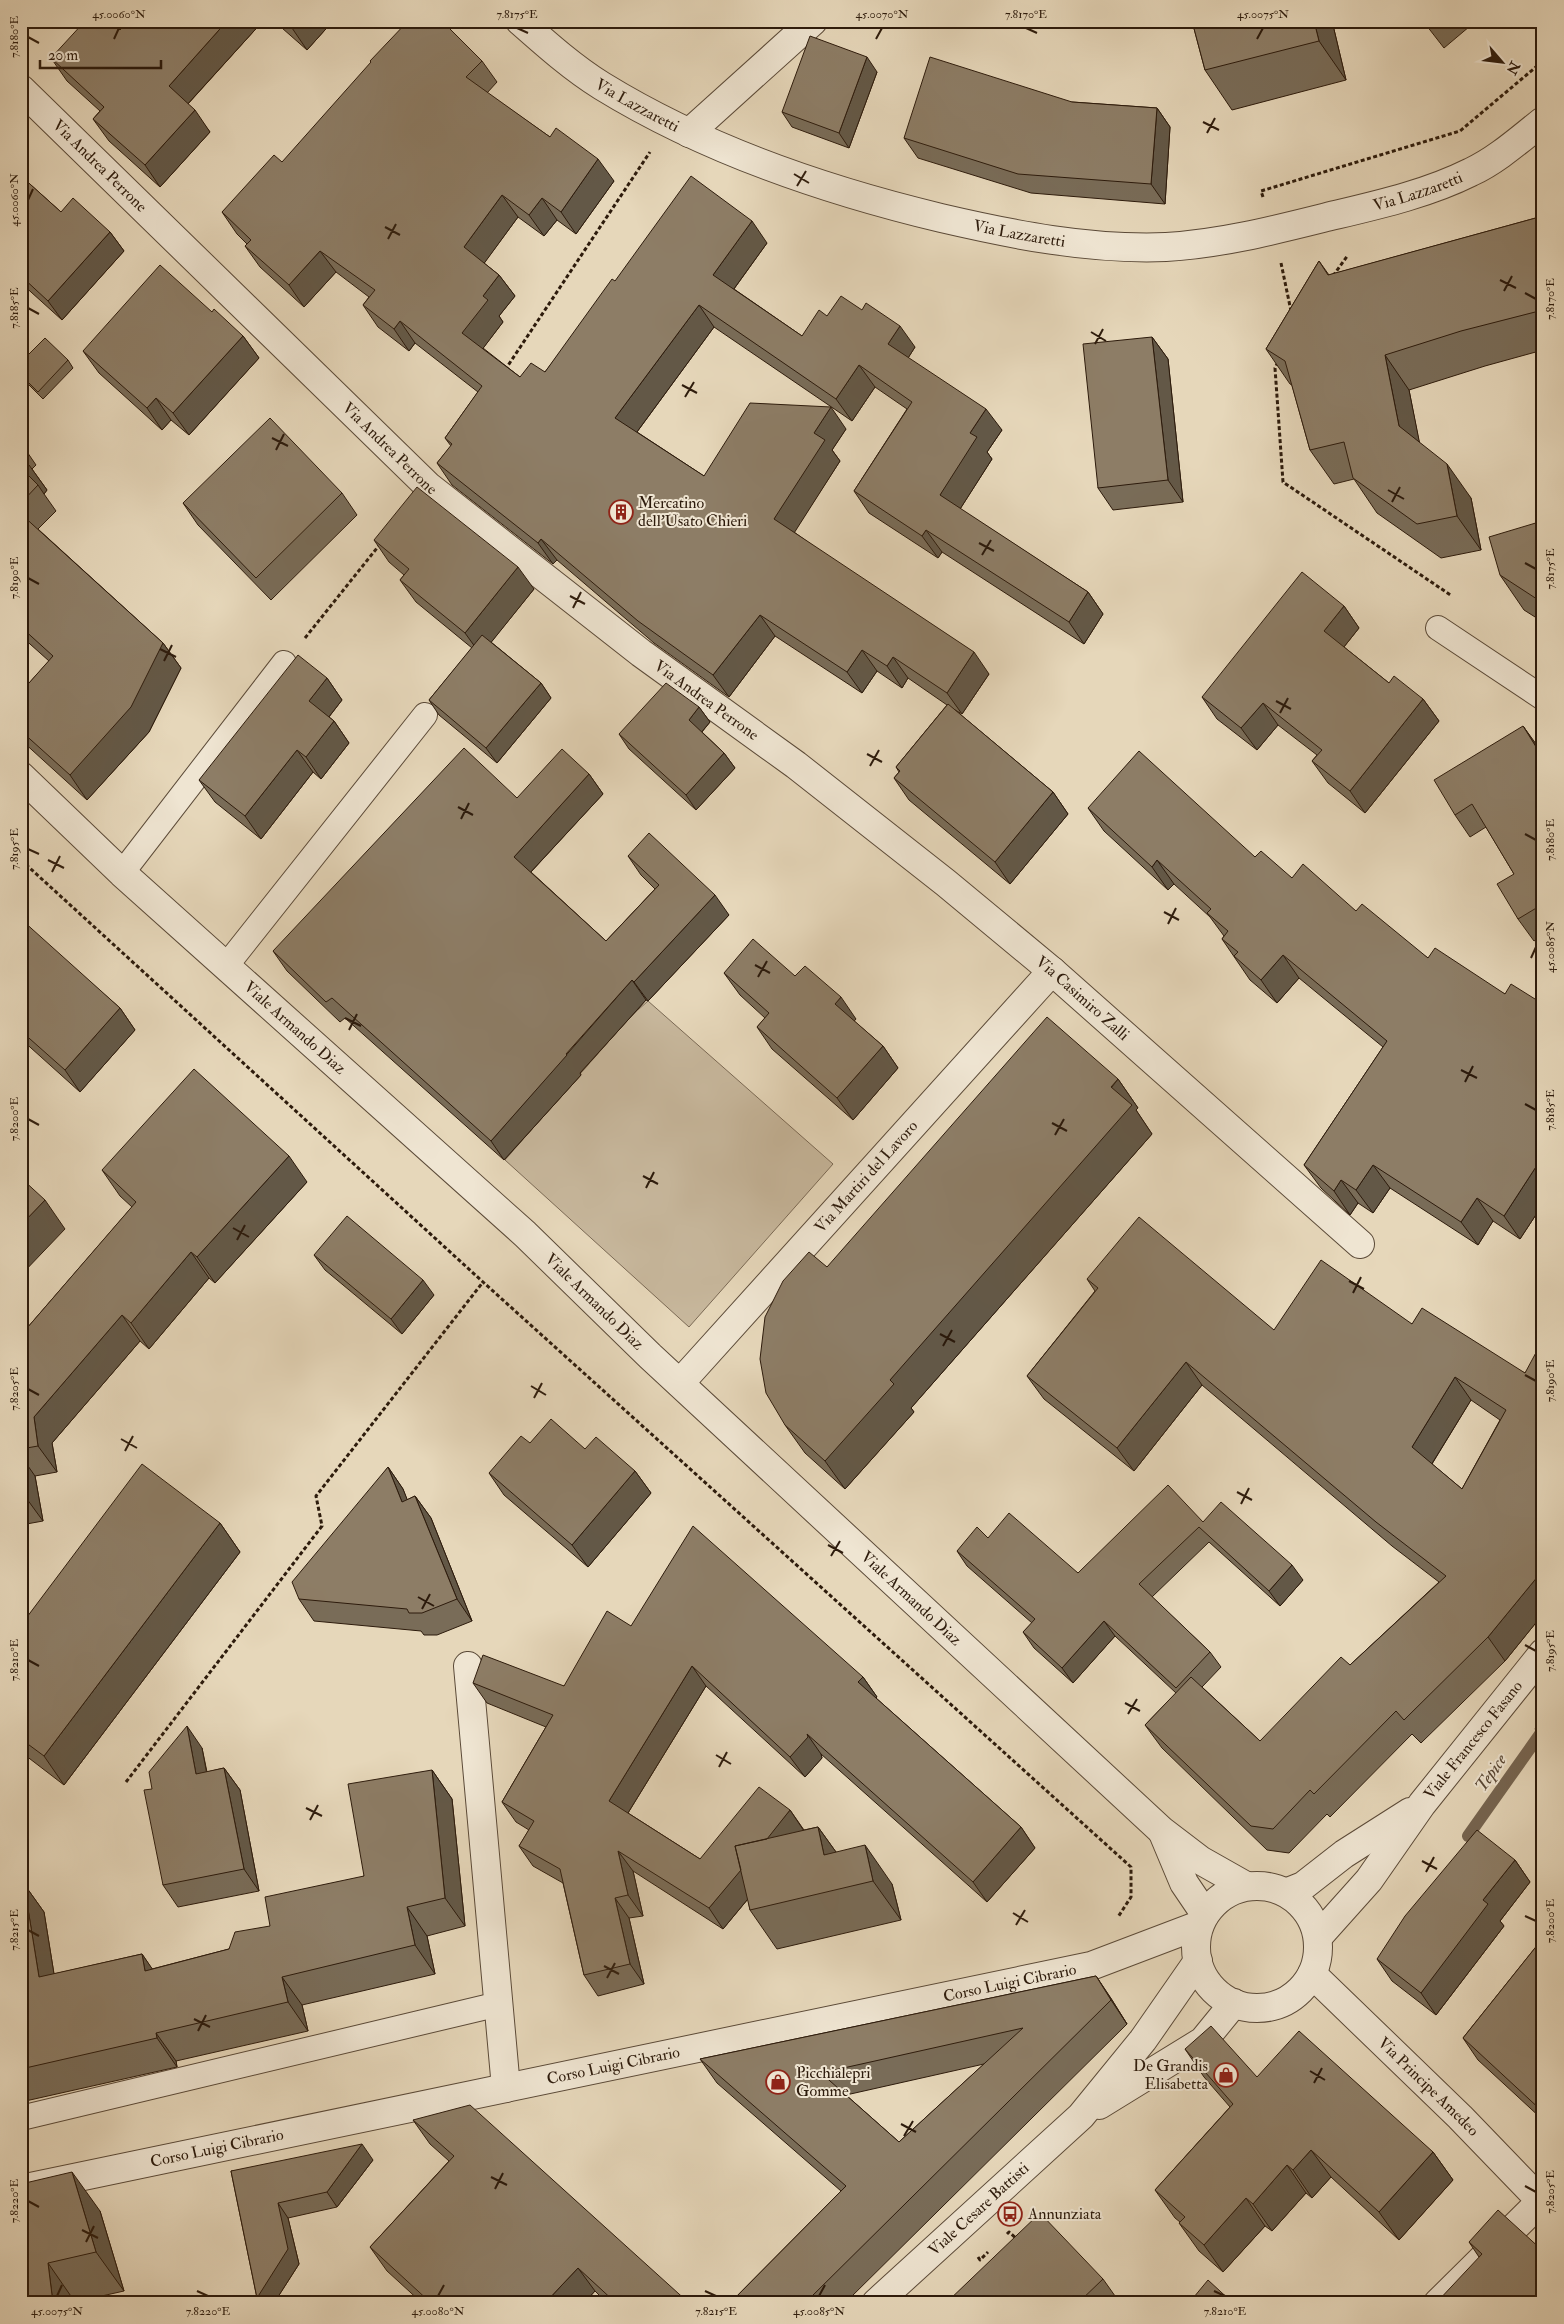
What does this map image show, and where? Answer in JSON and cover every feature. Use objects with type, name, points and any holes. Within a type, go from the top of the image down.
[{"type":"street","name":"Via Lazzaretti","points":[[520,21],[602,86],[679,128],[796,176],[887,205],[1017,234],[1099,245],[1166,247],[1217,242],[1273,230],[1439,186],[1473,171],[1543,121]]},
{"type":"street","points":[[679,128],[813,21]]},
{"type":"street","name":"Via Andrea Perrone","points":[[21,89],[428,486],[641,653],[796,765]]},
{"type":"street","name":"Via Casimiro Zalli","points":[[796,765],[946,883],[1052,971],[1360,1244]]},
{"type":"street","name":"Viale Armando Diaz","points":[[21,776],[122,873],[525,1234],[680,1383],[1162,1831],[1200,1860],[1246,1886]]},
{"type":"street","name":"Via Martiri del Lavoro","points":[[680,1383],[1052,971]]},
{"type":"street","name":"Viale Francesco Fasano","points":[[1318,1937],[1369,1880],[1422,1804],[1543,1652]]},
{"type":"street","points":[[468,1666],[506,2088]]},
{"type":"street","name":"Viale Francesco Fasano","points":[[1288,1892],[1303,1886],[1344,1854],[1422,1804]]},
{"type":"street","name":"Viale Armando Diaz","points":[[1162,1831],[1202,1920]]},
{"type":"street","points":[[1246,1886],[1270,1886],[1288,1892],[1302,1904],[1313,1919],[1318,1937],[1318,1956],[1312,1974],[1302,1990],[1287,2001],[1270,2007],[1252,2008],[1234,2003],[1218,1995],[1208,1984],[1198,1961],[1196,1948],[1202,1920],[1220,1898],[1234,1889],[1246,1886]]},
{"type":"street","name":"Corso Luigi Cibrario","points":[[21,2188],[1091,1966],[1202,1920]]},
{"type":"street","name":"Viale Cesare Battisti","points":[[876,2303],[1081,2116],[1143,2040],[1198,1961]]},
{"type":"street","name":"Via Principe Amedeo","points":[[1312,1974],[1460,2117],[1542,2202]]},
{"type":"street","name":"Viale Cesare Battisti","points":[[1081,2116],[1204,2041],[1234,2003]]},
{"type":"street","points":[[1438,2303],[1542,2202]]},
{"type":"lane","points":[[1438,628],[1543,698]]},
{"type":"lane","points":[[122,873],[284,663]]},
{"type":"lane","points":[[226,966],[426,715]]},
{"type":"lane","points":[[21,2118],[498,2004]]},
{"type":"path","points":[[1294,320],[1273,230],[1261,191],[1460,131],[1543,61]]},
{"type":"path","points":[[499,379],[679,128]]},
{"type":"path","points":[[1332,278],[1348,255]]},
{"type":"path","points":[[1279,360],[1275,368],[1283,482],[1454,597]]},
{"type":"path","points":[[284,663],[384,540]]},
{"type":"path","points":[[21,860],[483,1282],[1131,1867],[1131,1896],[1113,1925]]},
{"type":"path","points":[[126,1782],[322,1526],[316,1496],[483,1282]]},
{"type":"path","points":[[1002,2239],[1009,2232],[1022,2244]]},
{"type":"path","points":[[974,2254],[980,2260],[995,2246]]},
{"type":"shaded area","points":[[648,1001],[833,1164],[689,1327],[505,1160],[630,1017]]},
{"type":"building","points":[[85,21],[110,21],[120,30],[128,21],[227,21],[169,86],[195,110],[145,165],[93,119],[104,107],[51,58]]},
{"type":"building","points":[[284,21],[298,21],[292,28]]},
{"type":"building","points":[[408,21],[442,21],[482,61],[466,77],[550,137],[556,128],[598,159],[561,212],[542,198],[529,215],[502,195],[464,247],[499,275],[483,296],[488,300],[462,333],[520,377],[531,363],[545,372],[612,279],[615,281],[691,176],[752,221],[713,275],[802,336],[819,310],[827,316],[841,296],[862,310],[866,303],[900,326],[888,344],[986,409],[970,433],[977,437],[940,495],[1088,592],[1069,622],[926,530],[922,536],[854,491],[912,402],[859,365],[836,399],[699,305],[615,418],[704,476],[750,403],[831,407],[814,433],[825,440],[774,519],[974,652],[947,693],[893,657],[887,666],[862,650],[847,672],[760,615],[713,675],[638,621],[541,539],[538,543],[437,463],[452,444],[445,438],[482,386],[400,321],[394,329],[363,305],[375,290],[320,251],[289,285],[245,246],[251,240],[222,212],[274,155],[282,162],[370,61]]},
{"type":"building","points":[[1192,21],[1314,21],[1319,41],[1205,70]]},
{"type":"building","points":[[810,36],[867,57],[839,133],[782,112]]},
{"type":"building","points":[[930,57],[1072,102],[1157,108],[1151,184],[1018,174],[904,138]]},
{"type":"building","points":[[21,176],[61,212],[73,198],[110,232],[48,301],[21,276]]},
{"type":"building","points":[[1543,216],[1543,310],[1461,331],[1385,355],[1399,426],[1447,464],[1457,516],[1417,524],[1353,478],[1344,442],[1310,450],[1285,361],[1266,349],[1319,261],[1328,275]]},
{"type":"building","points":[[160,265],[212,312],[214,309],[243,336],[173,413],[156,398],[147,408],[83,351]]},
{"type":"building","points":[[1152,337],[1168,480],[1098,488],[1083,344]]},
{"type":"building","points":[[45,338],[68,360],[38,392],[21,375],[21,362]]},
{"type":"building","points":[[270,418],[342,493],[256,578],[183,503]]},
{"type":"building","points":[[21,457],[29,465],[24,471],[38,485],[21,503]]},
{"type":"building","points":[[417,487],[518,567],[465,633],[400,580],[409,569],[374,540]]},
{"type":"building","points":[[21,514],[163,643],[131,707],[70,775],[21,731],[21,692],[53,656],[21,627]]},
{"type":"building","points":[[1539,522],[1543,525],[1543,603],[1500,575],[1489,537]]},
{"type":"building","points":[[1302,572],[1344,606],[1324,631],[1389,683],[1394,676],[1423,699],[1350,791],[1312,761],[1322,750],[1263,703],[1241,728],[1202,697]]},
{"type":"building","points":[[482,635],[541,683],[486,748],[429,700]]},
{"type":"building","points":[[298,655],[327,678],[309,701],[334,721],[306,757],[297,750],[245,816],[199,780]]},
{"type":"building","points":[[666,683],[699,707],[689,720],[724,753],[686,795],[619,734]]},
{"type":"building","points":[[948,704],[1053,792],[995,862],[894,778],[900,771],[896,767]]},
{"type":"building","points":[[1523,726],[1543,758],[1543,904],[1518,919],[1497,884],[1514,874],[1472,804],[1455,815],[1434,780]]},
{"type":"building","points":[[464,748],[517,798],[562,749],[589,774],[514,857],[606,941],[659,885],[628,856],[649,833],[715,895],[634,982],[632,980],[491,1141],[332,998],[326,1002],[273,951]]},
{"type":"building","points":[[1139,751],[1255,857],[1261,851],[1292,878],[1303,864],[1356,911],[1362,904],[1428,958],[1435,948],[1505,994],[1511,984],[1543,1004],[1543,1156],[1504,1216],[1477,1198],[1461,1222],[1373,1165],[1356,1190],[1341,1180],[1334,1191],[1304,1165],[1387,1041],[1283,955],[1261,980],[1234,956],[1238,952],[1222,939],[1228,931],[1207,913],[1211,909],[1157,860],[1152,867],[1088,808]]},
{"type":"building","points":[[22,920],[120,1008],[65,1070],[21,1031]]},
{"type":"building","points":[[753,939],[795,976],[805,966],[841,997],[835,1004],[883,1046],[837,1098],[757,1027],[769,1013],[724,973]]},
{"type":"building","points":[[1047,1017],[1118,1079],[1111,1087],[1132,1105],[890,1380],[894,1384],[825,1461],[785,1425],[766,1393],[760,1359],[765,1317],[783,1281],[809,1252],[827,1267]]},
{"type":"building","points":[[194,1069],[289,1156],[197,1257],[191,1252],[131,1323],[122,1315],[34,1417],[38,1446],[21,1449],[21,1335],[136,1202],[102,1170]]},
{"type":"building","points":[[21,1178],[45,1200],[21,1225]]},
{"type":"building","points":[[347,1216],[423,1280],[391,1319],[314,1255]]},
{"type":"building","points":[[1139,1217],[1274,1330],[1321,1260],[1412,1324],[1422,1308],[1525,1373],[1539,1347],[1543,1349],[1543,1570],[1488,1637],[1404,1720],[1396,1711],[1314,1794],[1310,1790],[1273,1829],[1251,1826],[1145,1725],[1191,1677],[1260,1741],[1341,1657],[1350,1665],[1446,1576],[1376,1522],[1186,1362],[1117,1448],[1027,1376],[1098,1288],[1087,1279]],"holes":[[[1455,1377],[1506,1410],[1462,1489],[1412,1447]]]},
{"type":"building","points":[[551,1419],[585,1449],[596,1437],[635,1471],[572,1545],[489,1473],[521,1436],[530,1443]]},
{"type":"building","points":[[142,1464],[220,1523],[44,1756],[21,1739],[21,1625]]},
{"type":"building","points":[[388,1467],[402,1502],[415,1496],[457,1599],[422,1613],[409,1613],[407,1609],[299,1599],[292,1582]]},
{"type":"building","points":[[21,1477],[24,1495],[21,1496]]},
{"type":"building","points":[[1168,1485],[1203,1522],[1221,1502],[1292,1565],[1269,1591],[1199,1527],[1139,1584],[1210,1652],[1176,1688],[1104,1621],[1062,1668],[1023,1632],[1035,1619],[957,1551],[977,1527],[988,1538],[1009,1513],[1078,1573]]},
{"type":"building","points":[[693,1526],[863,1677],[858,1682],[1021,1827],[973,1882],[807,1734],[808,1737],[790,1757],[692,1666],[609,1801],[700,1859],[759,1787],[790,1810],[767,1839],[735,1846],[741,1870],[709,1908],[618,1851],[628,1895],[615,1898],[630,1964],[584,1975],[560,1869],[519,1846],[534,1821],[502,1802],[553,1715],[473,1683],[483,1655],[564,1686],[607,1611],[631,1626]]},
{"type":"building","points":[[1543,1719],[1543,1735],[1535,1729]]},
{"type":"building","points":[[187,1726],[196,1774],[224,1768],[244,1869],[163,1885],[144,1790],[152,1789],[149,1772]]},
{"type":"building","points":[[432,1770],[445,1898],[407,1907],[415,1945],[282,1977],[288,2002],[156,2033],[157,2038],[21,2069],[21,1884],[24,1884],[39,1977],[142,1954],[145,1971],[229,1949],[235,1932],[270,1926],[265,1897],[364,1876],[348,1784]]},
{"type":"building","points":[[818,1827],[824,1855],[865,1845],[873,1881],[750,1910],[735,1846]]},
{"type":"building","points":[[1477,1830],[1515,1860],[1483,1900],[1488,1904],[1421,1993],[1377,1959],[1405,1916]]},
{"type":"building","points":[[1543,1938],[1543,2112],[1463,2038]]},
{"type":"building","points":[[1096,1976],[1111,2000],[805,2303],[730,2303],[846,2186],[700,2059]],"holes":[[[1023,2028],[899,2142],[821,2073]]]},
{"type":"building","points":[[1211,2026],[1257,2077],[1299,2031],[1433,2152],[1379,2212],[1311,2150],[1293,2170],[1287,2165],[1253,2204],[1246,2198],[1204,2245],[1179,2223],[1185,2217],[1155,2190],[1233,2104],[1185,2049]]},
{"type":"building","points":[[470,2105],[689,2303],[616,2303],[578,2268],[545,2303],[431,2303],[370,2247],[454,2156],[413,2120]]},
{"type":"building","points":[[362,2144],[327,2192],[278,2203],[288,2249],[257,2298],[231,2171]]},
{"type":"building","points":[[72,2172],[96,2252],[48,2263],[53,2303],[21,2303],[21,2184]]},
{"type":"building","points":[[1498,2210],[1543,2251],[1543,2303],[1438,2303],[1482,2254],[1469,2242]]},
{"type":"building","points":[[1040,2213],[1103,2279],[1078,2303],[946,2303]]},
{"type":"building","points":[[1208,2280],[1233,2303],[1189,2303]]},
{"type":"building","points":[[182,2298],[191,2303],[179,2303]]},
{"type":"waterway","name":"Tepice","points":[[1468,1836],[1543,1730]]},
{"type":"place","name":"Mercatino dell'Usato Chieri","points":[[621,512]]},
{"type":"place","name":"De Grandis Elisabetta","points":[[1226,2075]]},
{"type":"place","name":"Picchialepri Gomme","points":[[778,2082]]},
{"type":"place","name":"Annunziata","points":[[1010,2214]]}]
